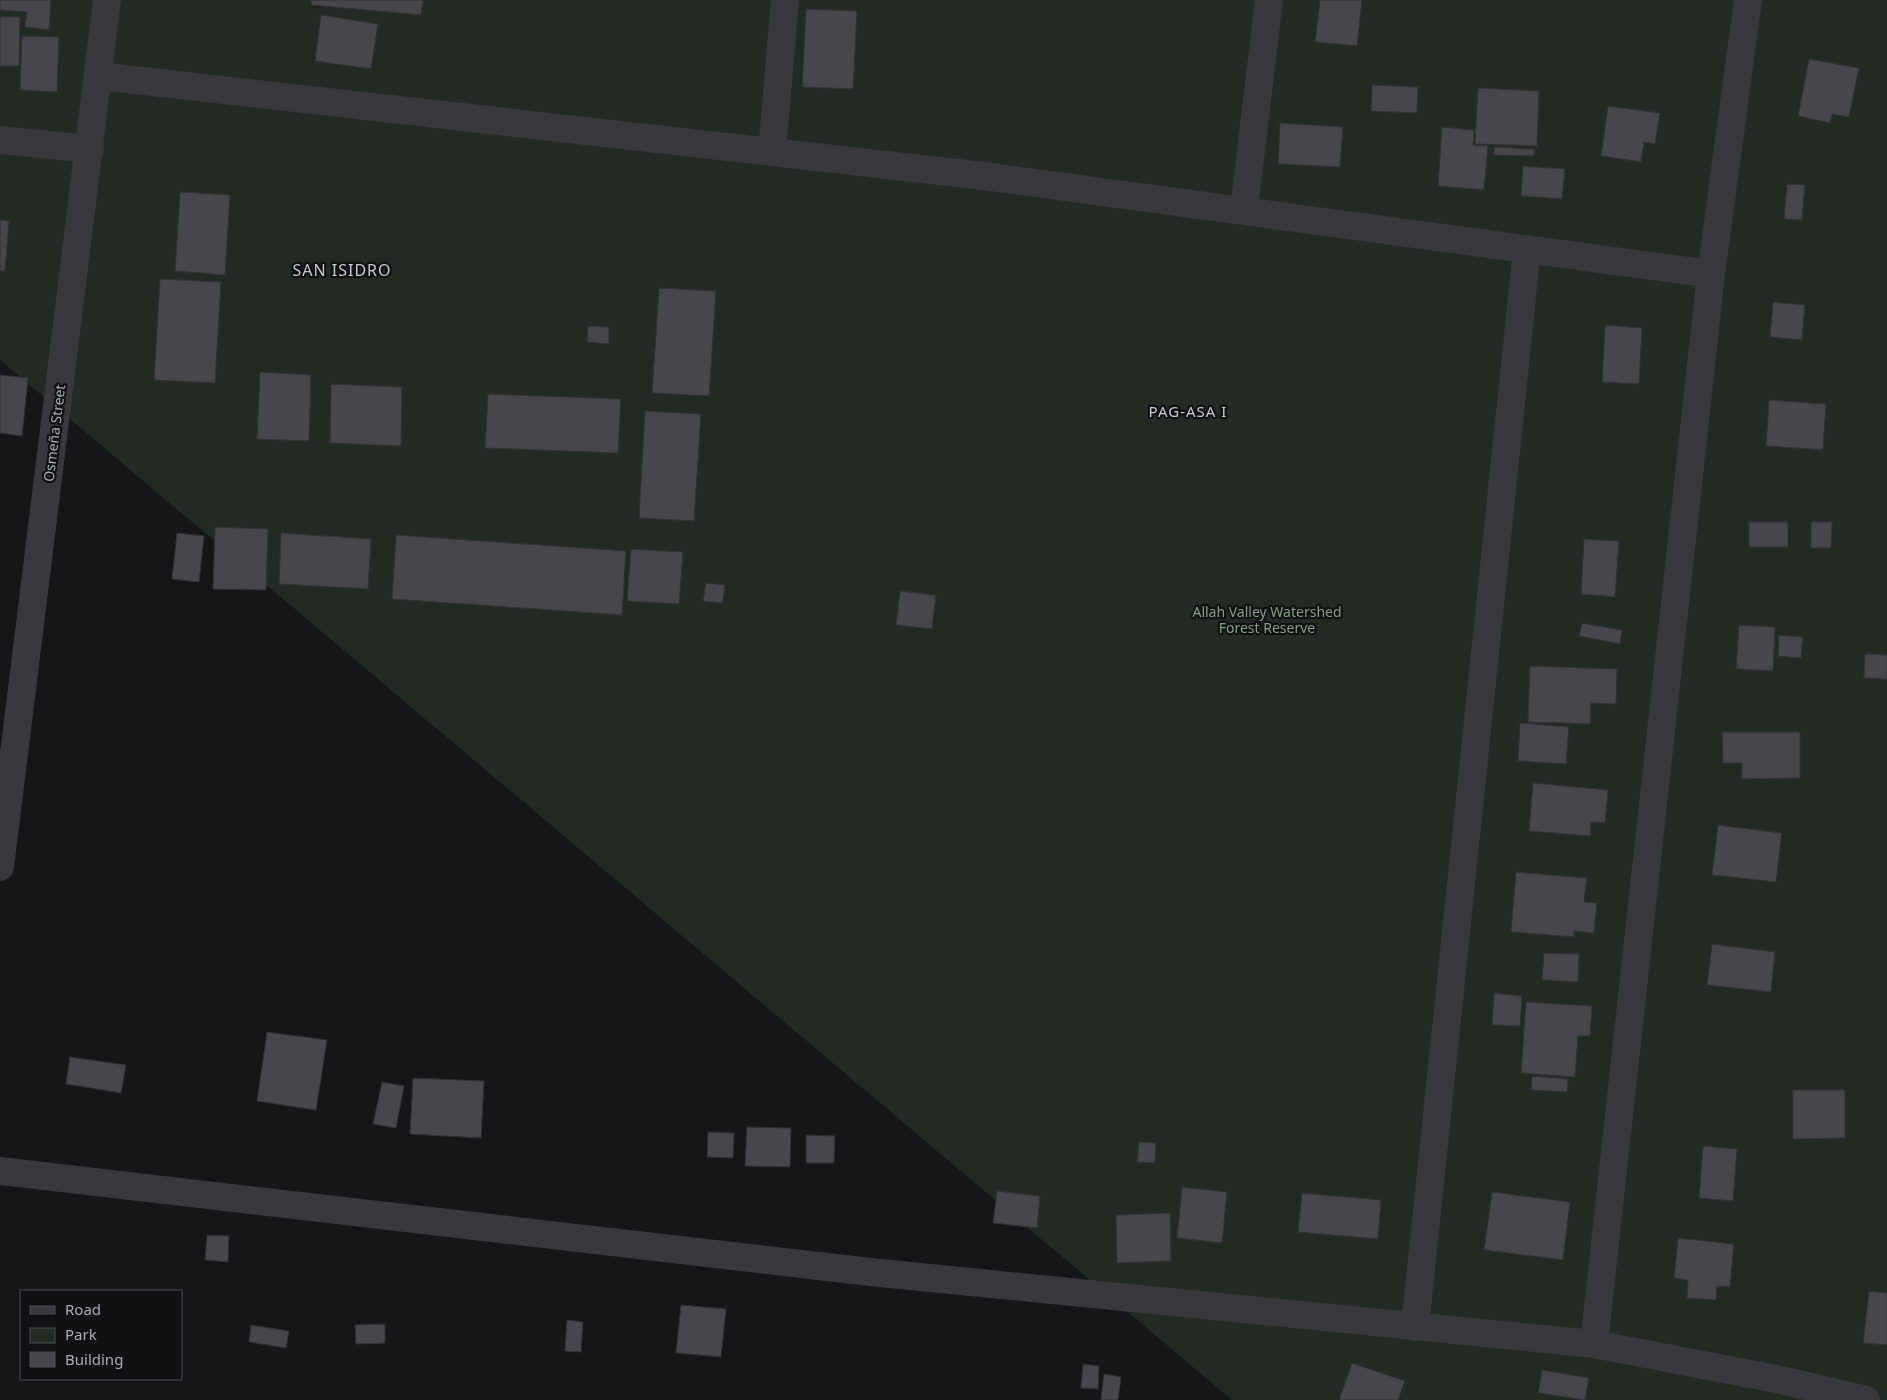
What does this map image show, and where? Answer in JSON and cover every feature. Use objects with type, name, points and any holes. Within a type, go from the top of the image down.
[{"type":"street","name":"Osmeña Street","points":[[0,867],[107,0]]},
{"type":"street","points":[[772,152],[785,0]]},
{"type":"street","points":[[1244,209],[1269,0]]},
{"type":"street","points":[[1594,1344],[1711,274],[1748,0]]},
{"type":"street","points":[[98,76],[994,177],[1244,209],[1711,274]]},
{"type":"street","points":[[0,140],[90,149]]},
{"type":"street","points":[[1415,1327],[1527,249]]},
{"type":"street","points":[[0,1171],[870,1272],[1594,1344],[1781,1380],[1866,1400]]},
{"type":"green space","name":"Allah Valley Watershed Forest Reserve","points":[[0,0],[1887,0],[1887,1400],[1232,1400],[0,360]]},
{"type":"building","points":[[0,0],[51,0],[49,30],[25,27],[27,12],[0,10]]},
{"type":"building","points":[[311,0],[423,0],[421,15],[311,5]]},
{"type":"building","points":[[1320,0],[1362,0],[1357,46],[1315,42]]},
{"type":"building","points":[[806,9],[857,11],[853,89],[802,87]]},
{"type":"building","points":[[321,15],[378,24],[371,69],[315,61]]},
{"type":"building","points":[[0,17],[20,17],[19,66],[0,66]]},
{"type":"building","points":[[22,36],[59,37],[57,92],[20,90]]},
{"type":"building","points":[[1809,59],[1859,68],[1849,117],[1832,114],[1830,123],[1798,116]]},
{"type":"building","points":[[1372,85],[1418,87],[1417,113],[1371,111]]},
{"type":"building","points":[[1478,88],[1539,91],[1537,146],[1475,144]]},
{"type":"building","points":[[1608,106],[1660,113],[1655,144],[1644,142],[1641,162],[1601,156]]},
{"type":"building","points":[[1280,123],[1343,127],[1340,167],[1278,164]]},
{"type":"building","points":[[1442,127],[1474,130],[1473,145],[1488,146],[1484,190],[1438,186]]},
{"type":"building","points":[[1494,147],[1534,149],[1534,156],[1494,155]]},
{"type":"building","points":[[1523,166],[1565,169],[1562,199],[1521,196]]},
{"type":"building","points":[[1787,184],[1805,185],[1802,220],[1784,219]]},
{"type":"building","points":[[180,192],[230,195],[225,275],[175,271]]},
{"type":"building","points":[[0,220],[9,221],[5,271],[0,271]]},
{"type":"building","points":[[160,279],[221,282],[215,383],[154,380]]},
{"type":"building","points":[[659,288],[716,291],[709,396],[652,393]]},
{"type":"building","points":[[1773,302],[1805,305],[1802,340],[1770,337]]},
{"type":"building","points":[[1605,325],[1642,328],[1639,384],[1602,382]]},
{"type":"building","points":[[588,326],[609,327],[609,344],[587,342]]},
{"type":"building","points":[[260,372],[311,375],[309,441],[257,439]]},
{"type":"building","points":[[0,375],[28,378],[22,436],[0,433]]},
{"type":"building","points":[[331,384],[402,387],[401,446],[330,443]]},
{"type":"building","points":[[488,394],[621,399],[618,453],[485,448]]},
{"type":"building","points":[[1769,400],[1826,404],[1823,450],[1766,446]]},
{"type":"building","points":[[645,411],[701,414],[694,521],[639,518]]},
{"type":"building","points":[[1749,522],[1788,522],[1788,547],[1749,547]]},
{"type":"building","points":[[1811,522],[1832,522],[1831,548],[1811,548]]},
{"type":"building","points":[[215,527],[268,529],[266,590],[213,589]]},
{"type":"building","points":[[177,533],[204,536],[199,582],[172,579]]},
{"type":"building","points":[[281,533],[371,539],[368,589],[279,584]]},
{"type":"building","points":[[396,535],[626,551],[622,615],[392,599]]},
{"type":"building","points":[[1584,539],[1619,541],[1615,597],[1581,594]]},
{"type":"building","points":[[631,549],[683,552],[679,604],[627,601]]},
{"type":"building","points":[[706,583],[725,585],[723,603],[703,601]]},
{"type":"building","points":[[900,591],[936,595],[932,629],[896,625]]},
{"type":"building","points":[[1582,623],[1622,630],[1620,644],[1579,636]]},
{"type":"building","points":[[1739,625],[1775,627],[1773,671],[1736,669]]},
{"type":"building","points":[[1779,635],[1803,637],[1801,658],[1778,656]]},
{"type":"building","points":[[1865,654],[1887,655],[1887,679],[1864,678]]},
{"type":"building","points":[[1530,666],[1617,669],[1616,704],[1591,703],[1590,724],[1528,722]]},
{"type":"building","points":[[1520,723],[1569,727],[1566,764],[1518,761]]},
{"type":"building","points":[[1722,732],[1800,732],[1800,778],[1742,779],[1742,763],[1723,763]]},
{"type":"building","points":[[1533,783],[1608,790],[1605,823],[1591,822],[1590,836],[1529,831]]},
{"type":"building","points":[[1718,825],[1782,833],[1776,882],[1712,875]]},
{"type":"building","points":[[1516,872],[1587,878],[1584,902],[1597,903],[1594,933],[1574,931],[1574,937],[1511,932]]},
{"type":"building","points":[[1712,944],[1775,952],[1771,992],[1707,985]]},
{"type":"building","points":[[1544,953],[1579,954],[1578,982],[1542,980]]},
{"type":"building","points":[[1494,993],[1522,996],[1520,1026],[1492,1025]]},
{"type":"building","points":[[1526,1002],[1592,1006],[1590,1036],[1578,1036],[1575,1077],[1521,1073]]},
{"type":"building","points":[[267,1032],[327,1040],[316,1110],[257,1101]]},
{"type":"building","points":[[70,1057],[126,1065],[121,1093],[66,1084]]},
{"type":"building","points":[[1532,1076],[1568,1079],[1567,1092],[1531,1090]]},
{"type":"building","points":[[413,1078],[484,1081],[481,1138],[410,1134]]},
{"type":"building","points":[[382,1082],[404,1086],[396,1128],[373,1124]]},
{"type":"building","points":[[1793,1090],[1845,1090],[1845,1138],[1793,1139]]},
{"type":"building","points":[[747,1127],[791,1128],[790,1167],[745,1166]]},
{"type":"building","points":[[708,1132],[734,1133],[733,1158],[707,1157]]},
{"type":"building","points":[[806,1135],[835,1136],[834,1163],[806,1163]]},
{"type":"building","points":[[1139,1142],[1156,1143],[1155,1163],[1137,1162]]},
{"type":"building","points":[[1703,1146],[1737,1149],[1733,1201],[1699,1198]]},
{"type":"building","points":[[1182,1187],[1227,1192],[1222,1243],[1177,1238]]},
{"type":"building","points":[[997,1191],[1040,1196],[1037,1228],[993,1223]]},
{"type":"building","points":[[1492,1192],[1570,1202],[1563,1260],[1484,1250]]},
{"type":"building","points":[[1302,1193],[1381,1200],[1378,1239],[1298,1232]]},
{"type":"building","points":[[1170,1213],[1171,1261],[1117,1263],[1116,1215]]},
{"type":"building","points":[[207,1235],[229,1236],[228,1262],[205,1260]]},
{"type":"building","points":[[1678,1238],[1734,1244],[1730,1287],[1717,1286],[1716,1300],[1687,1298],[1688,1280],[1674,1278]]},
{"type":"building","points":[[1869,1291],[1887,1293],[1887,1345],[1863,1343]]},
{"type":"building","points":[[681,1305],[726,1309],[721,1357],[676,1353]]},
{"type":"building","points":[[567,1320],[583,1322],[581,1352],[565,1351]]},
{"type":"building","points":[[385,1324],[385,1343],[356,1344],[355,1325]]},
{"type":"building","points":[[251,1325],[289,1331],[286,1348],[249,1342]]},
{"type":"building","points":[[1352,1363],[1405,1381],[1398,1400],[1339,1400]]},
{"type":"building","points":[[1083,1364],[1099,1366],[1098,1389],[1081,1388]]},
{"type":"building","points":[[1542,1370],[1589,1378],[1585,1400],[1538,1393]]},
{"type":"building","points":[[1104,1374],[1121,1377],[1118,1400],[1101,1400]]},
{"type":"district","name":"SAN ISIDRO","points":[[342,270]]},
{"type":"district","name":"PAG-ASA I","points":[[1188,411]]}]
